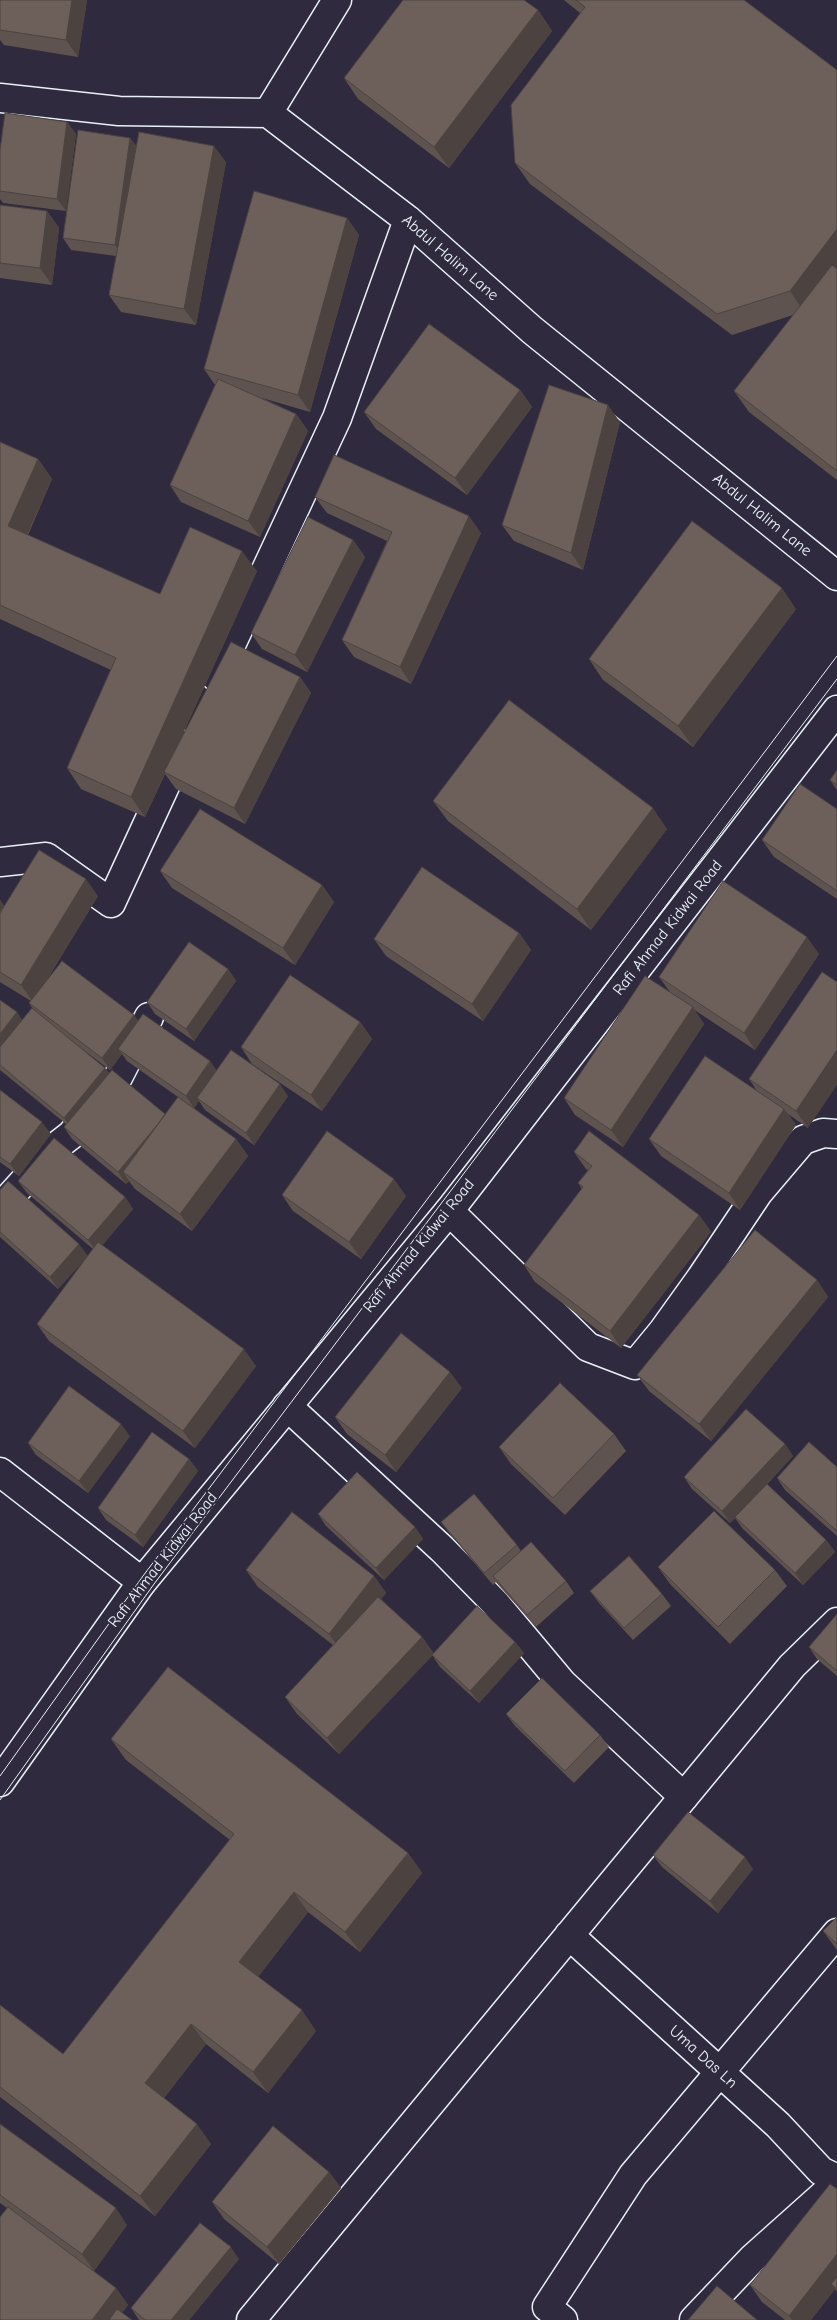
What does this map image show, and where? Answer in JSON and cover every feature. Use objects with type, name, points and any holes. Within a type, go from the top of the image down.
[{"type":"street","points":[[0,98],[120,111],[268,112],[337,0]]},
{"type":"street","name":"Abdul Halim Lane","points":[[268,112],[408,220],[532,330],[837,576]]},
{"type":"street","points":[[207,696],[337,418],[408,220]]},
{"type":"street","name":"Rafi Ahmad Kidwai Road","points":[[0,1782],[142,1582],[449,1211],[837,710]]},
{"type":"street","points":[[0,862],[46,857],[112,903],[194,723]]},
{"type":"street","points":[[0,1208],[53,1149],[71,1135],[115,1082],[149,1018]]},
{"type":"street","points":[[449,1211],[588,1347],[635,1365],[696,1285],[758,1193],[803,1140],[823,1132],[837,1134]]},
{"type":"street","points":[[288,1406],[442,1549],[495,1604],[562,1683],[684,1797]]},
{"type":"street","points":[[0,1472],[142,1582]]},
{"type":"street","points":[[251,2320],[792,1666],[837,1622]]},
{"type":"street","points":[[564,2320],[547,2307],[633,2175],[837,1933]]},
{"type":"street","name":"Uma Das Ln","points":[[569,1936],[778,2125],[833,2172]]},
{"type":"street","points":[[694,2320],[833,2172]]},
{"type":"building","points":[[0,0],[72,0],[66,40],[0,30]]},
{"type":"building","points":[[403,0],[524,0],[538,10],[434,147],[344,78]]},
{"type":"building","points":[[576,0],[744,0],[837,70],[837,229],[790,291],[717,314],[515,163],[511,105],[585,7]]},
{"type":"building","points":[[5,113],[67,122],[57,199],[0,191],[0,150]]},
{"type":"building","points":[[78,130],[130,138],[115,245],[63,238]]},
{"type":"building","points":[[139,132],[214,146],[184,309],[109,295]]},
{"type":"building","points":[[254,191],[347,218],[298,395],[204,369]]},
{"type":"building","points":[[0,205],[47,211],[40,268],[0,263]]},
{"type":"building","points":[[832,265],[837,269],[837,471],[734,391]]},
{"type":"building","points":[[429,324],[520,390],[455,478],[364,412]]},
{"type":"building","points":[[218,379],[296,414],[248,521],[170,485]]},
{"type":"building","points":[[549,385],[608,405],[571,553],[502,525]]},
{"type":"building","points":[[0,442],[38,459],[8,526],[160,594],[190,527],[242,551],[131,797],[67,768],[116,658],[0,605]]},
{"type":"building","points":[[334,455],[469,516],[400,667],[342,640],[392,532],[315,497]]},
{"type":"building","points":[[308,517],[353,540],[295,655],[251,633]]},
{"type":"building","points":[[692,521],[782,588],[678,726],[589,659]]},
{"type":"building","points":[[231,642],[300,677],[234,808],[164,772]]},
{"type":"building","points":[[509,700],[653,808],[577,909],[433,801]]},
{"type":"building","points":[[837,770],[837,785],[830,780]]},
{"type":"building","points":[[800,784],[837,809],[837,891],[762,840]]},
{"type":"building","points":[[200,809],[322,885],[283,948],[160,871]]},
{"type":"building","points":[[39,850],[86,879],[21,985],[0,972],[0,913]]},
{"type":"building","points":[[422,867],[519,933],[472,1004],[374,939]]},
{"type":"building","points":[[723,881],[807,937],[744,1033],[659,977]]},
{"type":"building","points":[[189,942],[228,969],[186,1029],[147,1002]]},
{"type":"building","points":[[62,961],[134,1015],[102,1058],[29,1003]]},
{"type":"building","points":[[822,972],[837,982],[837,1050],[796,1111],[749,1079]]},
{"type":"building","points":[[290,975],[360,1022],[311,1095],[241,1047]]},
{"type":"building","points":[[645,976],[693,1007],[611,1130],[564,1098]]},
{"type":"building","points":[[0,1000],[17,1012],[0,1034]]},
{"type":"building","points":[[32,1008],[105,1068],[64,1118],[0,1065],[0,1047]]},
{"type":"building","points":[[143,1014],[210,1061],[186,1096],[118,1049]]},
{"type":"building","points":[[231,1050],[280,1084],[246,1133],[197,1098]]},
{"type":"building","points":[[705,1056],[784,1109],[729,1193],[649,1139]]},
{"type":"building","points":[[112,1070],[165,1114],[118,1172],[64,1127]]},
{"type":"building","points":[[0,1090],[42,1122],[10,1164],[0,1157]]},
{"type":"building","points":[[178,1097],[236,1139],[180,1214],[123,1172]]},
{"type":"building","points":[[327,1131],[394,1179],[349,1242],[282,1195]]},
{"type":"building","points":[[589,1131],[699,1215],[610,1331],[524,1265],[583,1187],[578,1183],[592,1166],[574,1152]]},
{"type":"building","points":[[54,1138],[125,1197],[88,1240],[18,1181]]},
{"type":"building","points":[[8,1181],[79,1244],[50,1277],[0,1232],[0,1190]]},
{"type":"building","points":[[755,1230],[817,1280],[699,1424],[637,1375]]},
{"type":"building","points":[[98,1242],[244,1349],[183,1431],[37,1324]]},
{"type":"building","points":[[401,1333],[450,1372],[385,1455],[335,1417]]},
{"type":"building","points":[[560,1383],[614,1434],[553,1498],[499,1447]]},
{"type":"building","points":[[69,1386],[121,1424],[79,1481],[28,1443]]},
{"type":"building","points":[[746,1409],[785,1444],[722,1511],[684,1477]]},
{"type":"building","points":[[152,1432],[189,1459],[135,1535],[98,1508]]},
{"type":"building","points":[[809,1442],[837,1467],[837,1531],[777,1478]]},
{"type":"building","points":[[357,1472],[415,1527],[376,1568],[318,1514]]},
{"type":"building","points":[[767,1484],[826,1540],[795,1573],[735,1517]]},
{"type":"building","points":[[474,1494],[517,1545],[484,1573],[441,1522]]},
{"type":"building","points":[[714,1511],[775,1570],[718,1627],[658,1567]]},
{"type":"building","points":[[292,1512],[374,1576],[329,1634],[246,1570]]},
{"type":"building","points":[[531,1542],[566,1581],[527,1615],[493,1576]]},
{"type":"building","points":[[629,1556],[662,1594],[624,1628],[590,1591]]},
{"type":"building","points":[[378,1597],[422,1637],[327,1738],[285,1697]]},
{"type":"building","points":[[477,1606],[515,1642],[470,1691],[432,1655]]},
{"type":"building","points":[[837,1614],[837,1671],[809,1647]]},
{"type":"building","points":[[168,1667],[408,1853],[345,1932],[294,1892],[239,1962],[302,2010],[253,2072],[191,2024],[145,2083],[197,2124],[140,2196],[0,2087],[0,2005],[63,2054],[234,1834],[111,1739]]},
{"type":"building","points":[[542,1678],[600,1735],[565,1771],[506,1714]]},
{"type":"building","points":[[688,1812],[745,1857],[710,1901],[653,1855]]},
{"type":"building","points":[[837,1917],[837,1944],[823,1931]]},
{"type":"building","points":[[0,2124],[116,2208],[82,2254],[0,2195]]},
{"type":"building","points":[[273,2126],[329,2172],[267,2247],[212,2202]]},
{"type":"building","points":[[830,2184],[837,2189],[837,2254],[789,2316],[750,2285]]},
{"type":"building","points":[[8,2207],[116,2288],[92,2320],[0,2320],[0,2217]]},
{"type":"building","points":[[200,2223],[231,2247],[171,2320],[145,2320],[131,2308]]},
{"type":"building","points":[[837,2277],[837,2289],[831,2284]]},
{"type":"building","points":[[717,2286],[757,2320],[688,2320]]},
{"type":"building","points":[[117,2309],[132,2320],[109,2320]]},
{"type":"tram line","points":[[0,1776],[143,1576],[837,656]]},
{"type":"tram line","points":[[0,1800],[154,1584],[837,679]]}]
